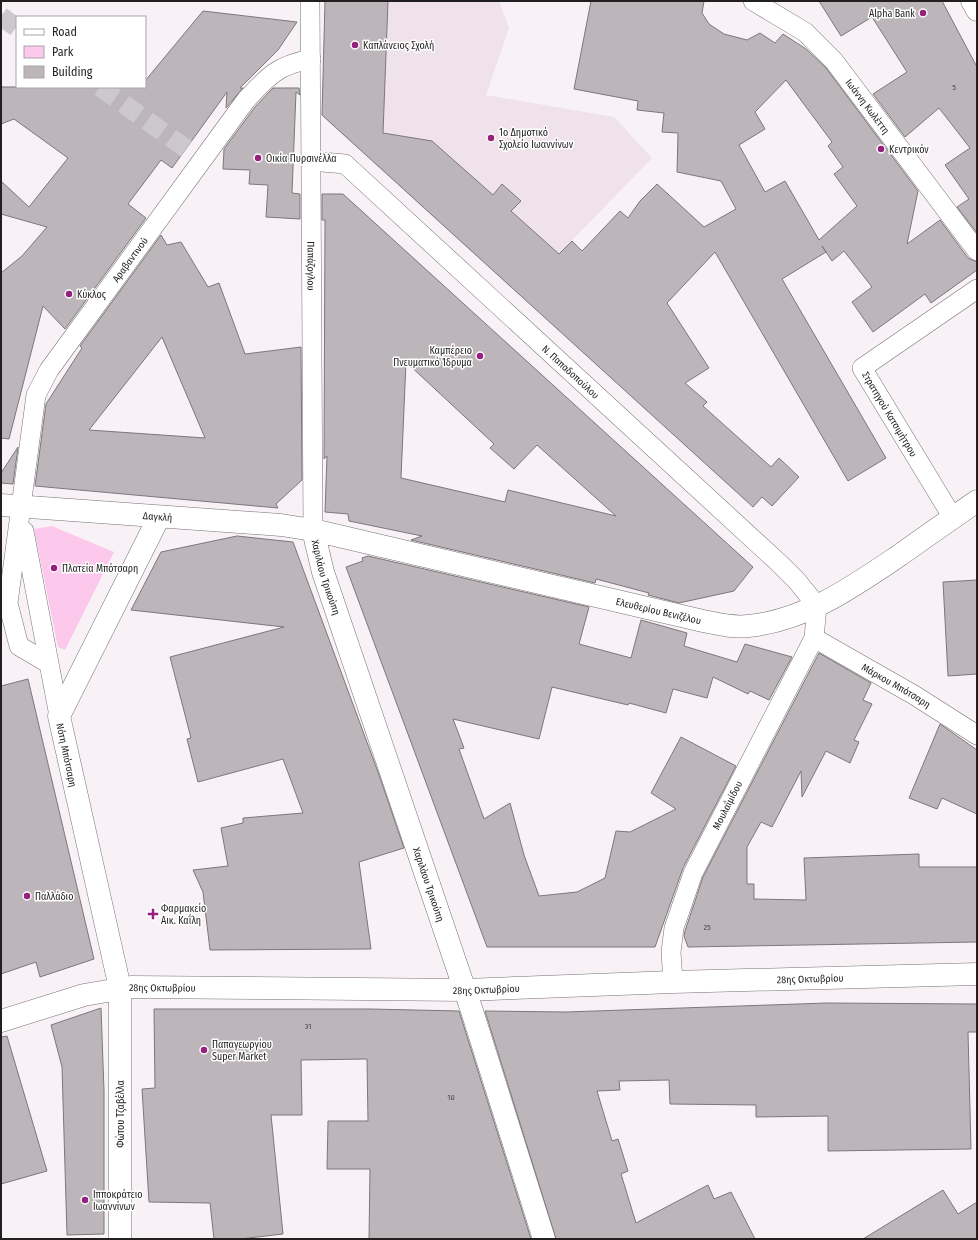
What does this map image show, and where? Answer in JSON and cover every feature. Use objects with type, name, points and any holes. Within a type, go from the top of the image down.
[{"type":"main road","points":[[972,1],[977,10]]},
{"type":"main road","name":"Ελευθερίου Βενιζέλου","points":[[313,530],[703,621],[730,626],[746,626],[772,622],[817,606],[864,579],[977,501]]},
{"type":"main road","name":"Δαγκλή","points":[[15,509],[281,525],[313,530]]},
{"type":"main road","name":"Νότη Μπότσαρη","points":[[120,988],[59,716],[159,517]]},
{"type":"main road","name":"Χαριλάου Τρικούπη","points":[[313,530],[323,572],[465,990],[544,1239]]},
{"type":"main road","name":"28ης Οκτωβρίου","points":[[1,1021],[84,995],[120,988],[163,986],[465,990],[673,982],[977,974]]},
{"type":"main road","name":"Φώτου Τζαβέλλα","points":[[120,988],[120,1239]]},
{"type":"street","name":"Παπάζογλου","points":[[310,1],[313,530]]},
{"type":"street","name":"Ιωάννη Κωλέττη","points":[[753,1],[805,32],[834,61],[977,251]]},
{"type":"street","name":"Αραβαντινού","points":[[48,663],[18,646],[8,603],[15,509],[36,395],[49,370],[246,100],[264,80],[278,69],[291,63],[311,59]]},
{"type":"street","name":"Ν. Παπαδοπούλου","points":[[312,161],[345,164],[780,564],[797,581],[817,606]]},
{"type":"street","name":"Στρατηγού Κατσιμήτρου","points":[[953,518],[862,368],[977,289]]},
{"type":"street","points":[[15,509],[59,716]]},
{"type":"street","points":[[814,638],[817,606]]},
{"type":"street","name":"Μάρκου Μπότσαρη","points":[[814,638],[914,696],[977,735]]},
{"type":"street","name":"Μουλαΐμίδου","points":[[673,982],[671,952],[674,928],[693,874],[814,638]]},
{"type":"shaded area","name":"1ο Δημοτικό Σχολείο Ιωαννίνων","points":[[325,1],[499,1],[509,28],[486,95],[614,117],[652,158],[519,295],[323,117]]},
{"type":"green space","points":[[52,526],[114,552],[65,650],[58,647],[34,529]]},
{"type":"building","points":[[325,1],[388,1],[383,133],[432,141],[493,195],[502,184],[521,201],[511,211],[559,254],[572,241],[582,251],[620,211],[628,218],[640,201],[657,184],[704,227],[736,209],[721,181],[677,172],[678,133],[662,132],[664,113],[637,110],[638,101],[574,89],[591,1],[704,1],[702,13],[709,24],[724,34],[747,40],[760,33],[775,43],[783,34],[806,49],[826,68],[918,191],[907,244],[940,220],[968,258],[977,262],[977,270],[931,303],[925,294],[873,332],[852,302],[872,287],[844,251],[832,261],[826,252],[782,279],[886,458],[848,481],[715,252],[667,303],[709,368],[685,383],[707,402],[703,406],[771,467],[779,458],[799,477],[772,506],[762,497],[753,507],[322,115]],"holes":[[[786,80],[832,142],[828,146],[843,167],[834,174],[857,206],[819,240],[785,181],[765,192],[739,145],[765,129],[755,112]]]},
{"type":"building","points":[[819,1],[942,1],[977,67],[977,233],[957,207],[969,199],[945,165],[970,148],[939,108],[905,137],[873,94],[907,72],[872,17],[841,36]]},
{"type":"building","points":[[203,11],[297,22],[278,50],[240,88],[243,88],[226,108],[227,92],[172,168],[161,160],[128,204],[146,218],[65,329],[43,306],[9,439],[1,438],[1,273],[22,256],[47,227],[1,214],[1,181],[29,207],[68,158],[14,119],[1,124],[1,87],[146,88],[146,80]]},
{"type":"building","name":"Οικία Πυρσινέλλα","points":[[273,88],[299,88],[300,95],[296,92],[292,193],[300,194],[300,219],[266,217],[268,185],[249,184],[250,170],[223,169],[224,149],[255,107]]},
{"type":"building","points":[[322,194],[343,194],[753,567],[734,591],[679,603],[648,595],[649,593],[596,579],[595,583],[411,540],[422,536],[349,521],[348,514],[325,512],[327,456],[324,459],[325,220],[322,220]],"holes":[[[406,362],[494,444],[490,448],[514,469],[537,445],[616,516],[508,490],[505,502],[401,478]]]},
{"type":"building","points":[[161,235],[167,245],[181,242],[208,287],[219,283],[245,354],[301,347],[302,480],[276,504],[278,508],[35,486],[46,404],[82,348],[80,346]],"holes":[[[162,337],[205,438],[89,430]]]},
{"type":"building","points":[[18,447],[13,484],[1,483],[1,473]]},
{"type":"building","points":[[237,536],[293,542],[378,772],[404,848],[359,862],[371,949],[210,950],[203,892],[193,870],[228,866],[221,828],[243,823],[243,818],[303,813],[283,759],[198,782],[187,739],[191,738],[170,657],[284,627],[131,610],[161,552]]},
{"type":"building","points":[[368,556],[589,607],[579,644],[631,658],[641,620],[687,633],[684,646],[737,662],[745,644],[792,657],[769,700],[750,691],[748,694],[713,677],[707,698],[673,689],[666,713],[629,703],[628,705],[552,687],[539,739],[453,719],[464,748],[459,749],[484,819],[510,803],[524,855],[539,896],[577,892],[605,878],[616,831],[630,832],[676,809],[651,793],[681,737],[736,766],[683,868],[655,947],[487,947],[346,567],[363,561],[362,558]]},
{"type":"building","points":[[977,580],[977,674],[948,676],[943,582]]},
{"type":"building","points":[[819,653],[871,683],[863,700],[872,704],[854,740],[859,742],[850,763],[826,751],[802,797],[801,771],[772,827],[761,822],[747,847],[747,884],[754,884],[754,899],[806,900],[804,858],[919,854],[919,867],[977,867],[977,942],[688,947],[684,936],[685,931],[703,877]]},
{"type":"building","points":[[28,679],[94,959],[40,977],[36,962],[1,974],[1,686]]},
{"type":"building","points":[[940,724],[977,750],[977,814],[942,798],[937,809],[909,798]]},
{"type":"building","points":[[827,1003],[977,1004],[977,1032],[968,1032],[971,1149],[828,1151],[828,1116],[756,1117],[756,1105],[670,1104],[669,1080],[619,1081],[620,1090],[597,1091],[612,1141],[618,1139],[628,1171],[621,1174],[636,1223],[708,1185],[714,1199],[731,1192],[755,1239],[556,1239],[485,1011],[566,1012]]},
{"type":"building","points":[[101,1008],[104,1091],[104,1234],[67,1235],[62,1067],[51,1025]]},
{"type":"building","points":[[154,1009],[370,1009],[459,1011],[531,1239],[369,1239],[370,1169],[327,1169],[328,1121],[368,1121],[367,1059],[301,1060],[302,1115],[271,1115],[283,1234],[240,1239],[214,1239],[210,1203],[149,1202],[142,1089],[155,1088]]},
{"type":"building","points":[[7,1036],[47,1171],[1,1184],[1,1037]]},
{"type":"building","points":[[943,1190],[958,1214],[977,1202],[977,1239],[863,1239]]},
{"type":"tunnel","points":[[1,16],[16,27]]},
{"type":"tunnel","points":[[101,88],[202,160]]},
{"type":"place","name":"Alpha Bank","points":[[923,13]]},
{"type":"place","name":"Καπλάνειος Σχολή","points":[[355,45]]},
{"type":"place","name":"1ο Δημοτικό Σχολείο Ιωαννίνων","points":[[491,138]]},
{"type":"place","name":"Κεντρικόν","points":[[881,149]]},
{"type":"place","name":"Οικία Πυρσινέλλα","points":[[258,158]]},
{"type":"place","name":"Κύκλος","points":[[69,294]]},
{"type":"place","name":"Καμπέρειο Πνευματικό Ίδρυμα","points":[[480,356]]},
{"type":"place","name":"Πλατεία Μπότσαρη","points":[[54,568]]},
{"type":"place","name":"Παλλάδιο","points":[[27,896]]},
{"type":"place","name":"Φαρμακείο Αικ. Καΐλη","points":[[153,914]]},
{"type":"place","name":"Παπαγεωργίου Super Market","points":[[204,1050]]},
{"type":"place","name":"Ιπποκράτειο Ιωαννίνων","points":[[85,1200]]}]
